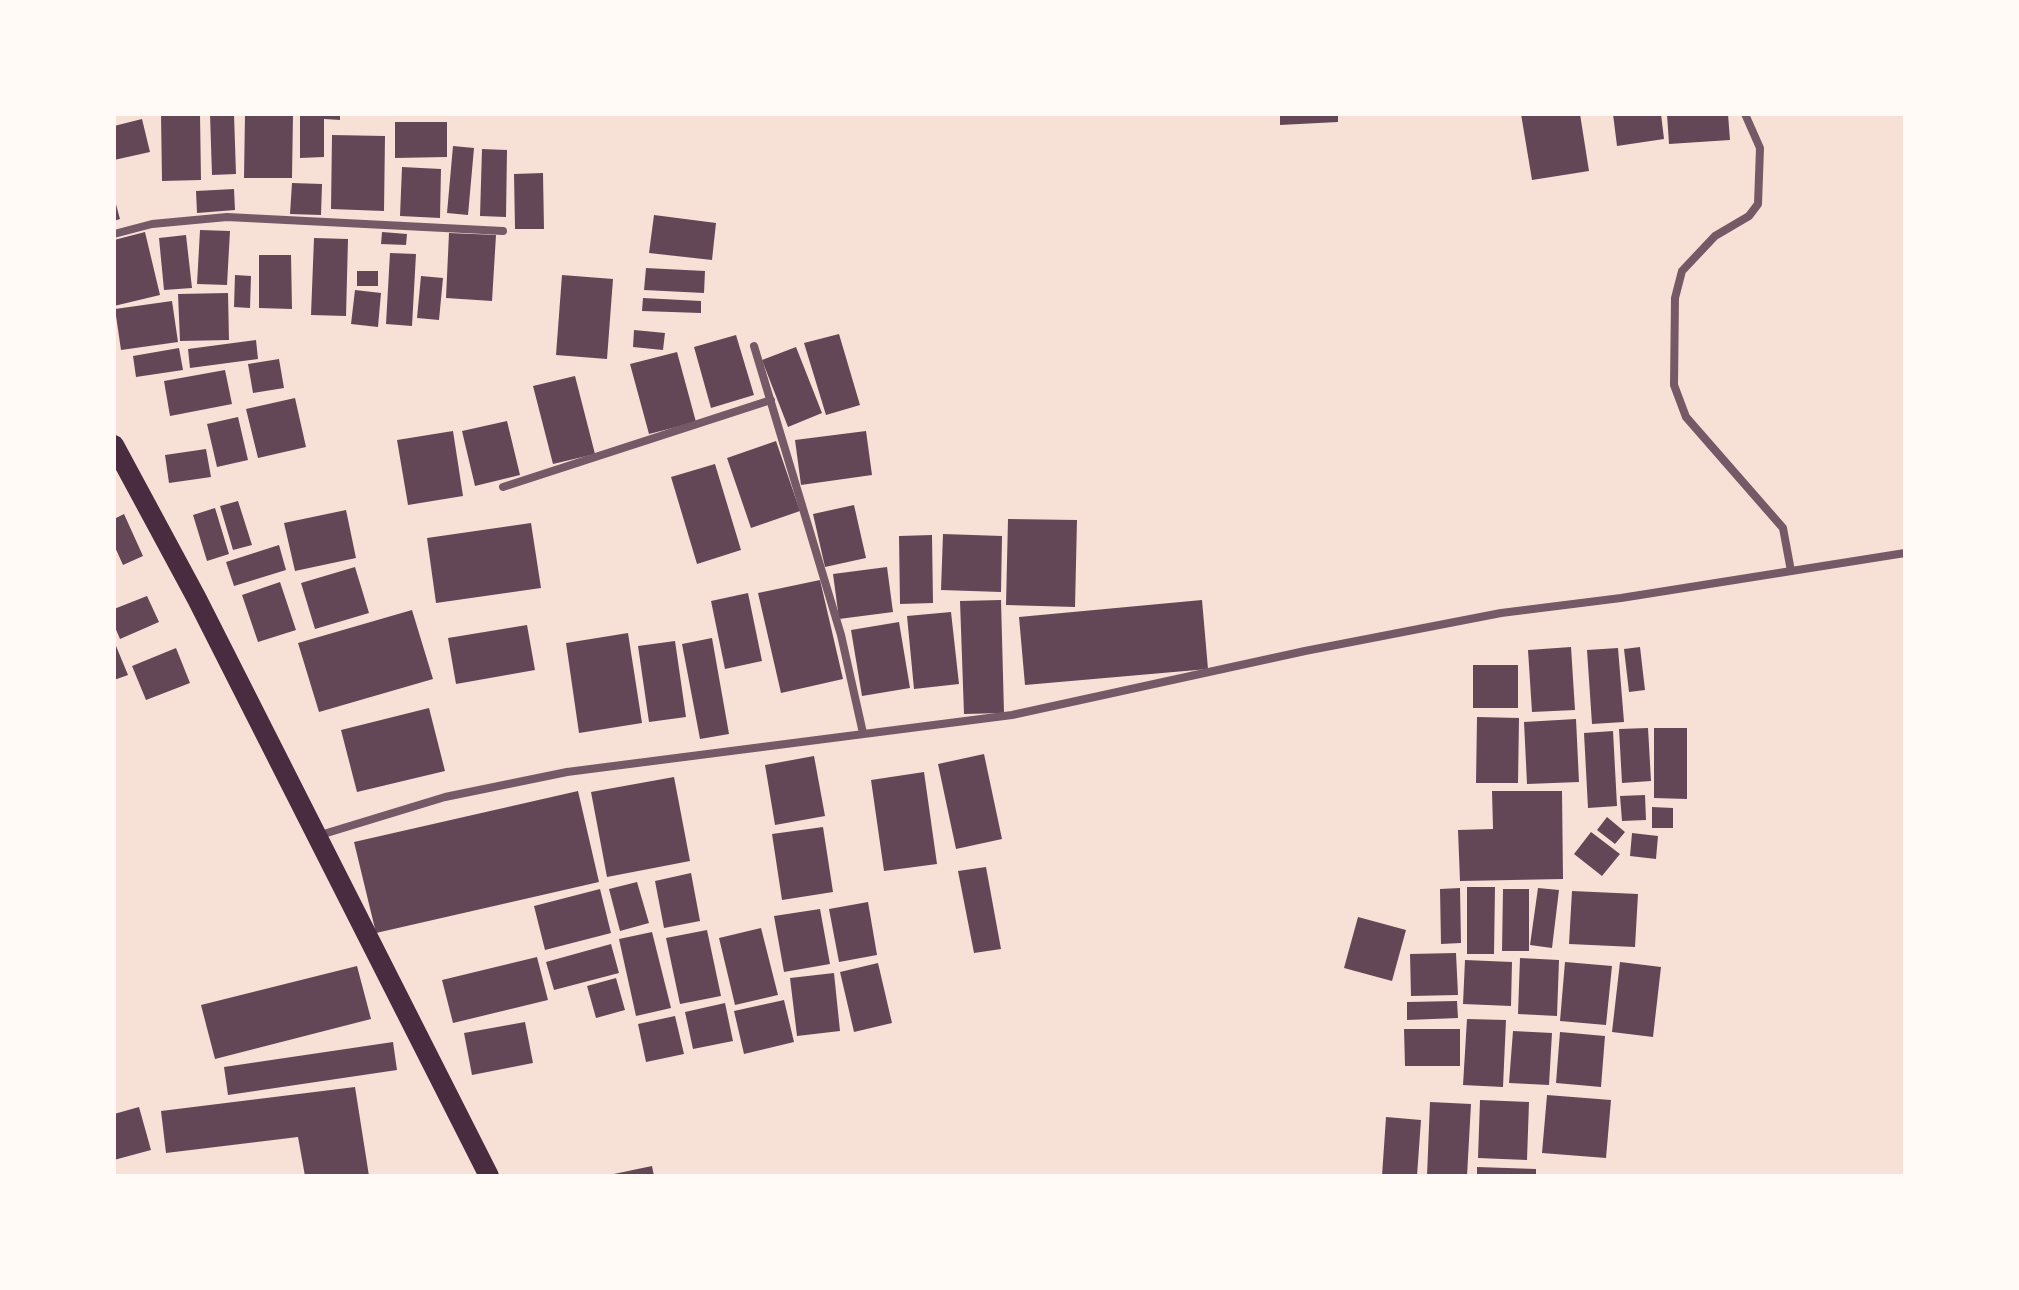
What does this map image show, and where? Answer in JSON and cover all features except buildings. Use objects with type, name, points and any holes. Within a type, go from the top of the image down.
[{"type":"main road","points":[[114,445],[489,1176]]},
{"type":"street","points":[[1745,114],[1760,148],[1758,204],[1749,216],[1715,236],[1682,271],[1675,298],[1674,385],[1686,417],[1783,528],[1791,571]]},
{"type":"street","points":[[114,234],[152,224],[227,217],[503,231]]},
{"type":"street","points":[[754,346],[841,635],[863,733]]},
{"type":"street","points":[[503,487],[771,400]]},
{"type":"street","points":[[316,836],[445,797],[567,772],[1012,715],[1084,702],[1305,651],[1501,613],[1905,553]]}]
